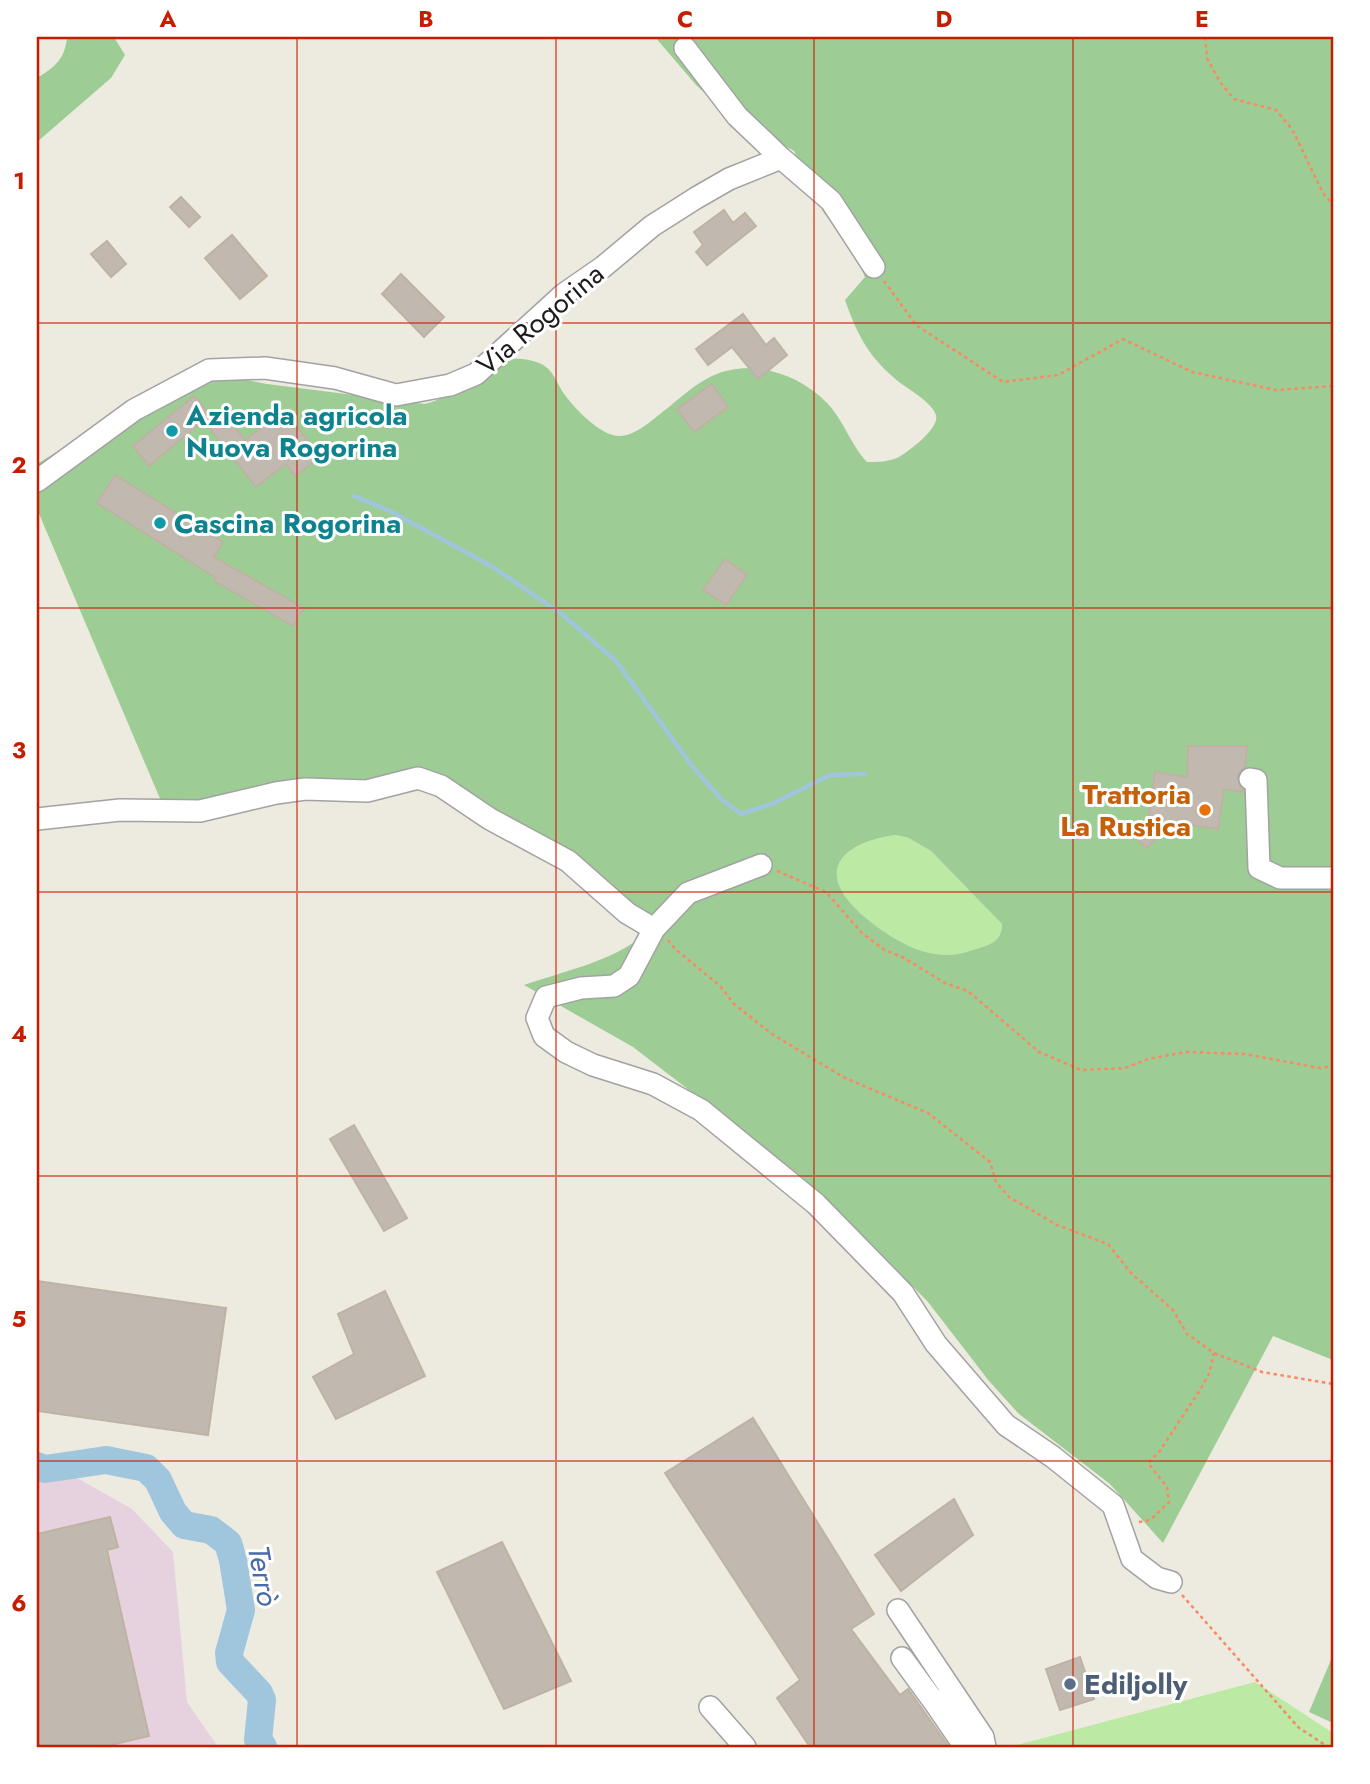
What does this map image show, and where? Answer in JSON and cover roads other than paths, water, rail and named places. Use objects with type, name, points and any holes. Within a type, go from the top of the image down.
[{"type":"street","points":[[685,48],[737,116],[831,201],[874,267]]},
{"type":"street","name":"Via Rogorina","points":[[37,481],[134,410],[209,370],[265,368],[335,378],[396,396],[450,385],[476,374],[564,294],[603,267],[652,226],[729,179],[781,158]]},
{"type":"street","points":[[37,819],[120,810],[200,811],[276,793],[305,789],[367,791],[418,778],[441,786],[490,819],[568,861],[627,913],[654,929]]},
{"type":"street","points":[[1250,779],[1256,780],[1259,868],[1280,878],[1333,878]]},
{"type":"street","points":[[761,865],[688,893],[654,929],[629,976],[614,986],[581,988],[546,997],[537,1018],[544,1036],[566,1052],[593,1065],[653,1084],[701,1110],[824,1212],[903,1293],[936,1344],[1006,1425],[1053,1457],[1113,1504],[1132,1559],[1157,1578],[1171,1582]]},
{"type":"street","points":[[898,1610],[983,1737],[985,1747]]},
{"type":"street","points":[[902,1658],[965,1747]]},
{"type":"street","points":[[937,1706],[953,1692]]},
{"type":"street","points":[[710,1707],[745,1747]]},
{"type":"waterway","points":[[354,496],[390,511],[491,566],[563,615],[616,661],[692,766],[722,800],[741,814],[774,803],[830,775],[865,774]]},
{"type":"waterway","name":"Terrò","points":[[37,1466],[45,1469],[106,1460],[146,1468],[158,1480],[173,1512],[184,1525],[211,1530],[228,1543],[241,1610],[229,1653],[230,1662],[259,1693],[262,1700],[258,1740],[263,1747]]},
{"type":"place","name":"Azienda agricola Nuova Rogorina","points":[[172,431]]},
{"type":"place","name":"Cascina Rogorina","points":[[160,523]]},
{"type":"place","name":"Trattoria La Rustica","points":[[1205,810]]},
{"type":"place","name":"Ediljolly","points":[[1070,1684]]}]
